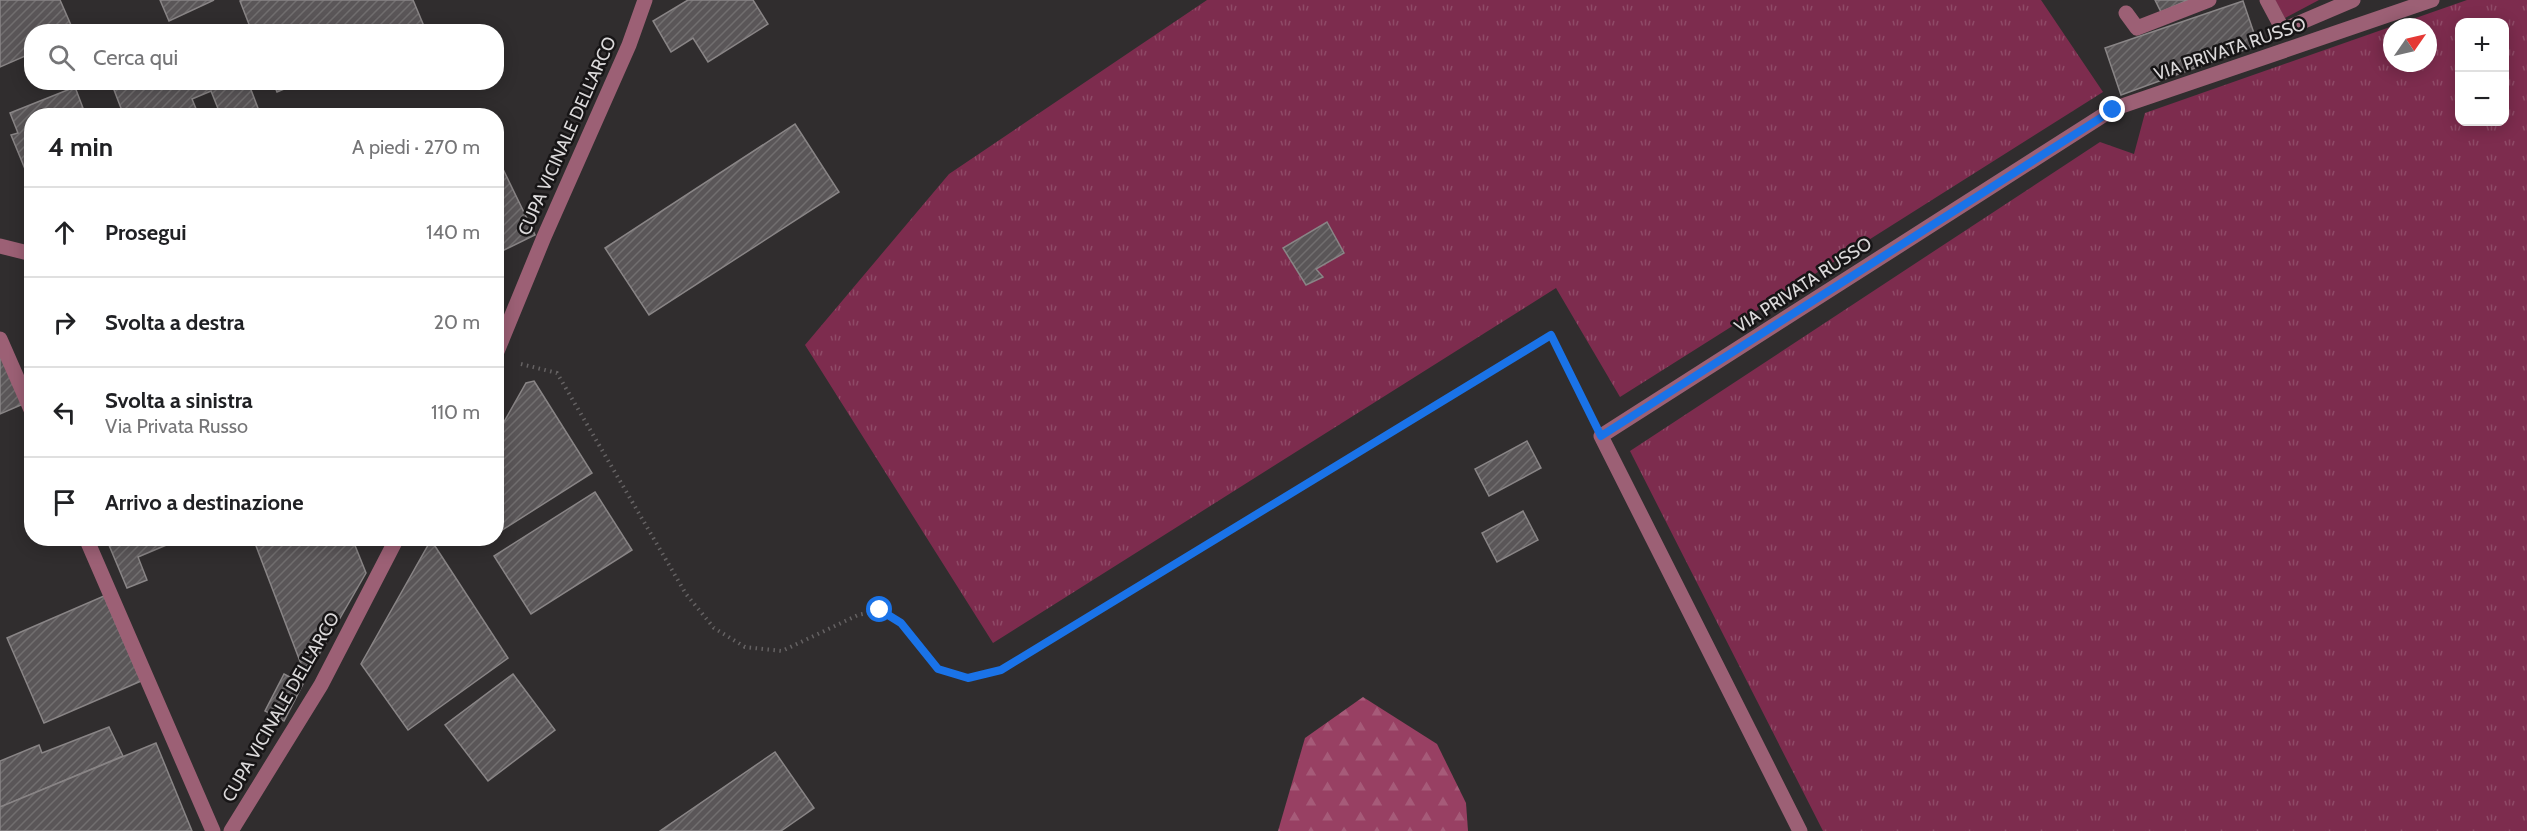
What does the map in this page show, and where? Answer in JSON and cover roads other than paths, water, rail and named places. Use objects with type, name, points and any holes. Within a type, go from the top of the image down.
[{"type":"street","name":"CUPA VICINALE DELL'ARCO","points":[[504,334],[544,237],[629,45],[645,0]]},
{"type":"street","points":[[2126,13],[2137,28],[2210,0]]},
{"type":"street","points":[[2267,0],[2283,30],[2353,0]]},
{"type":"street","name":"VIA PRIVATA RUSSO","points":[[1800,831],[1601,436],[2113,110],[2432,0]]},
{"type":"street","points":[[0,246],[24,252]]},
{"type":"street","points":[[0,339],[24,394]]},
{"type":"street","points":[[89,546],[213,831]]},
{"type":"street","name":"CUPA VICINALE DELL'ARCO","points":[[231,831],[321,686],[394,546]]}]
